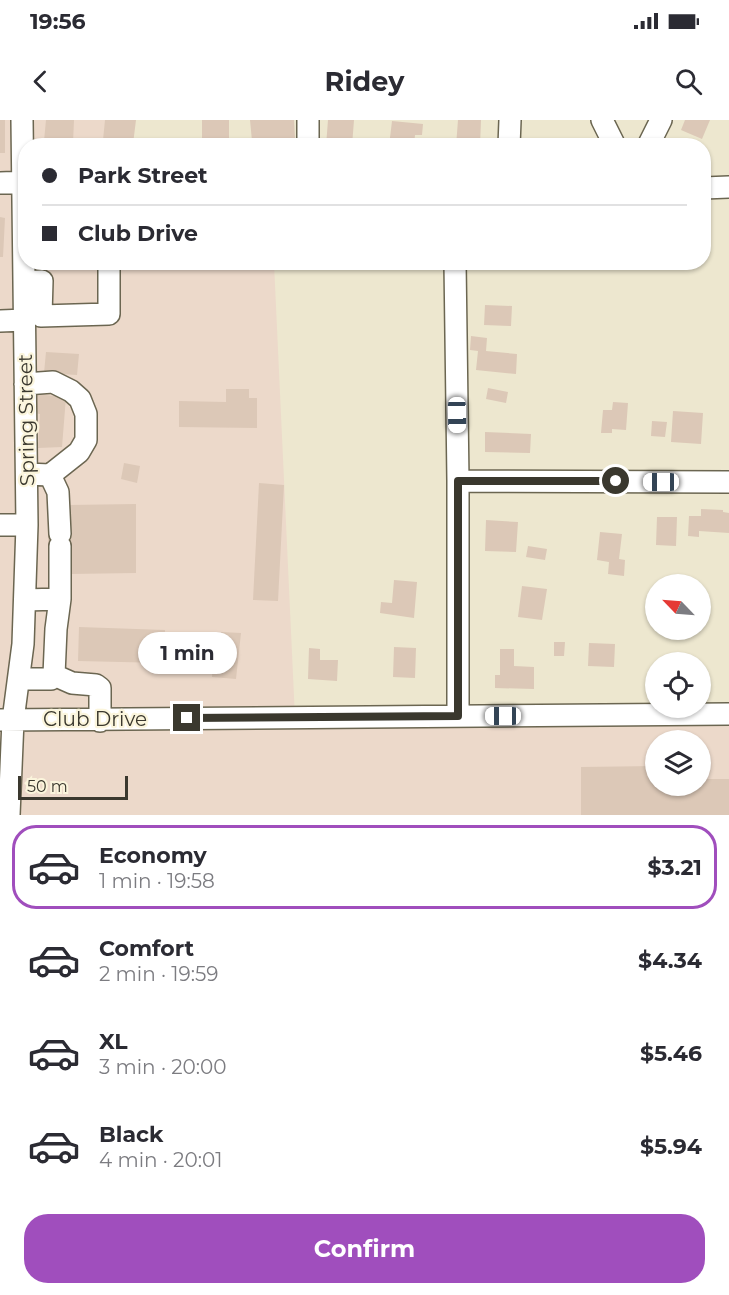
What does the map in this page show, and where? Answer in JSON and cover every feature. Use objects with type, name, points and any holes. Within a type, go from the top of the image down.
[{"type":"street","name":"Spring Street","points":[[22,120],[23,138]]},
{"type":"street","points":[[308,120],[308,138]]},
{"type":"street","points":[[509,138],[510,120]]},
{"type":"street","points":[[603,120],[611,138]]},
{"type":"street","points":[[652,138],[660,120]]},
{"type":"street","points":[[0,183],[18,182]]},
{"type":"street","points":[[711,188],[729,187]]},
{"type":"street","name":"Spring Street","points":[[9,815],[6,720],[19,679],[23,644],[27,525],[25,320],[33,281],[32,270]]},
{"type":"street","points":[[33,281],[41,316],[109,315],[109,270]]},
{"type":"street","points":[[455,270],[458,716]]},
{"type":"street","points":[[0,321],[25,320]]},
{"type":"street","points":[[25,384],[53,382],[71,391],[80,399],[86,414],[86,440],[79,452],[50,475],[27,474]]},
{"type":"street","points":[[19,679],[51,679],[54,675],[60,599],[60,540],[58,492],[50,475]]},
{"type":"street","points":[[458,481],[729,482]]},
{"type":"street","points":[[0,525],[27,525]]},
{"type":"street","points":[[25,600],[60,599]]},
{"type":"street","points":[[54,675],[72,683],[96,685],[100,688],[100,721]]},
{"type":"street","name":"Club Drive","points":[[6,720],[729,714]]},
{"type":"shaded area","points":[[0,120],[109,120],[109,138],[18,138],[18,270],[274,270],[295,718],[645,715],[645,718],[711,718],[711,714],[729,714],[729,815],[0,815]]},
{"type":"building","points":[[0,120],[5,120],[5,153],[0,153]]},
{"type":"building","points":[[46,120],[74,120],[73,138],[44,138]]},
{"type":"building","points":[[105,120],[136,120],[134,138],[103,138]]},
{"type":"building","points":[[202,120],[229,120],[229,138],[202,138]]},
{"type":"building","points":[[250,120],[294,120],[295,138],[252,138]]},
{"type":"building","points":[[328,120],[354,120],[353,138],[327,138]]},
{"type":"building","points":[[458,120],[481,120],[480,138],[457,138]]},
{"type":"building","points":[[685,120],[710,120],[702,138],[681,130]]},
{"type":"building","points":[[392,121],[423,124],[422,135],[415,135],[415,138],[390,138]]},
{"type":"building","points":[[0,217],[5,218],[3,257],[0,257]]},
{"type":"building","points":[[485,305],[512,306],[511,326],[484,325]]},
{"type":"building","points":[[471,336],[487,338],[486,351],[517,354],[516,374],[476,370],[478,351],[470,350]]},
{"type":"building","points":[[46,352],[79,354],[77,375],[44,373]]},
{"type":"building","points":[[488,388],[508,392],[506,403],[486,399]]},
{"type":"building","points":[[226,389],[249,389],[249,398],[257,398],[257,428],[179,427],[179,401],[226,402]]},
{"type":"building","points":[[35,394],[66,397],[62,447],[38,448],[40,414],[34,413]]},
{"type":"building","points":[[613,402],[628,403],[626,430],[612,429],[612,433],[601,433],[603,410],[612,410]]},
{"type":"building","points":[[673,411],[703,413],[701,444],[671,442]]},
{"type":"building","points":[[652,421],[667,422],[665,437],[651,436]]},
{"type":"building","points":[[485,432],[531,434],[530,453],[485,452]]},
{"type":"building","points":[[124,463],[140,466],[137,483],[121,479]]},
{"type":"building","points":[[259,483],[284,485],[278,601],[253,600]]},
{"type":"building","points":[[136,504],[136,573],[70,574],[70,546],[48,546],[48,534],[68,534],[68,505]]},
{"type":"building","points":[[701,509],[723,510],[729,513],[729,533],[699,531],[699,537],[688,536],[689,516],[701,516]]},
{"type":"building","points":[[657,517],[677,517],[676,546],[656,545]]},
{"type":"building","points":[[486,520],[518,522],[516,552],[485,551]]},
{"type":"building","points":[[600,532],[622,534],[619,559],[625,560],[624,576],[608,574],[609,562],[597,560]]},
{"type":"building","points":[[528,546],[547,549],[545,560],[526,557]]},
{"type":"building","points":[[394,580],[417,582],[414,618],[380,613],[381,602],[392,603]]},
{"type":"building","points":[[522,586],[547,589],[542,620],[518,617]]},
{"type":"building","points":[[79,627],[165,630],[164,663],[78,661]]},
{"type":"building","points":[[221,632],[241,633],[236,679],[212,677],[213,661],[218,662]]},
{"type":"building","points":[[554,642],[565,642],[564,656],[554,656]]},
{"type":"building","points":[[589,643],[615,644],[614,667],[588,666]]},
{"type":"building","points":[[394,647],[416,648],[415,678],[393,677]]},
{"type":"building","points":[[309,648],[320,649],[320,660],[338,660],[337,681],[308,679]]},
{"type":"building","points":[[500,649],[514,649],[514,666],[534,667],[534,689],[495,688],[495,675],[500,675]]},
{"type":"building","points":[[645,766],[645,796],[711,796],[711,779],[729,779],[729,815],[581,815],[581,767]]},
{"type":"route","points":[[187,718],[458,716],[458,481],[616,481]]}]
